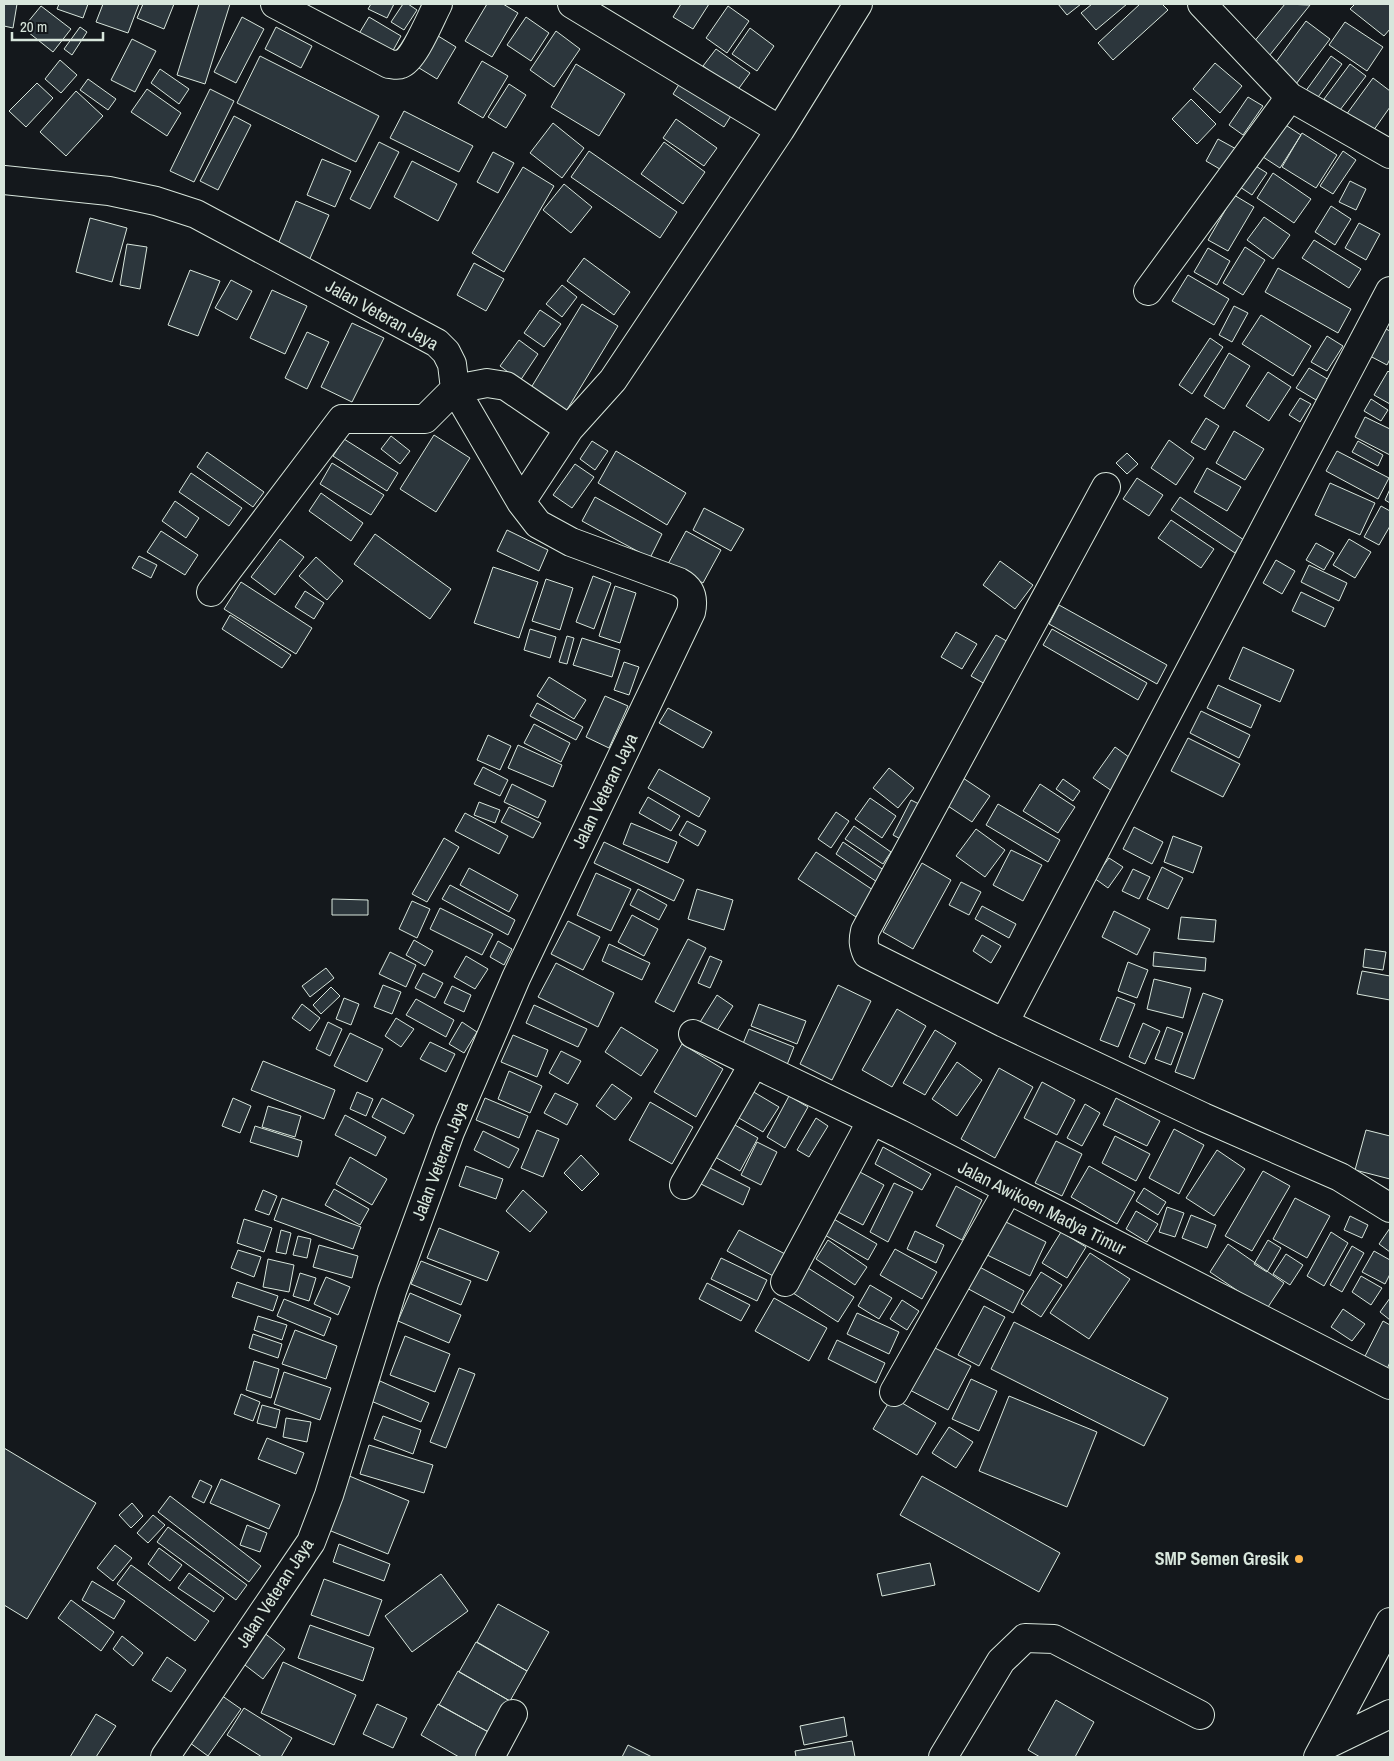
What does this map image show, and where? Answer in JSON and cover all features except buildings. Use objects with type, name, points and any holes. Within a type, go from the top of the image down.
[{"type":"street","points":[[275,4],[389,64],[396,65],[402,64],[412,54],[438,4]]},
{"type":"street","points":[[572,4],[780,130]]},
{"type":"street","points":[[521,502],[569,429],[613,380],[780,130],[858,4]]},
{"type":"street","points":[[1202,4],[1290,97],[1390,154]]},
{"type":"street","points":[[1148,291],[1290,97]]},
{"type":"street","name":"Jalan Veteran Jaya","points":[[4,180],[108,191],[156,201],[196,214],[437,343],[446,352],[452,364],[455,389],[521,502],[538,524],[572,542],[686,586],[692,593],[694,601],[691,612],[516,978],[450,1132],[392,1291],[329,1495],[311,1542],[165,1757]]},
{"type":"street","points":[[1004,1024],[1390,291]]},
{"type":"street","points":[[211,592],[342,418],[425,419],[455,389],[487,382],[506,386],[569,429]]},
{"type":"street","points":[[1106,487],[864,931],[863,942],[867,954],[1004,1024],[1203,1117],[1340,1177],[1390,1208]]},
{"type":"street","name":"Jalan Awikoen Madya Timur","points":[[693,1034],[753,1065],[900,1134],[1390,1385]]},
{"type":"street","points":[[684,1185],[753,1065]]},
{"type":"street","points":[[785,1282],[871,1122]]},
{"type":"street","points":[[894,1392],[1008,1190]]},
{"type":"street","points":[[1321,1751],[1390,1622]]},
{"type":"street","points":[[944,1757],[1001,1661],[1025,1638],[1054,1640],[1200,1715]]},
{"type":"street","points":[[490,1757],[513,1714]]},
{"type":"street","points":[[1321,1751],[1390,1714]]},
{"type":"place","name":"SMP Semen Gresik","points":[[1299,1559]]}]
